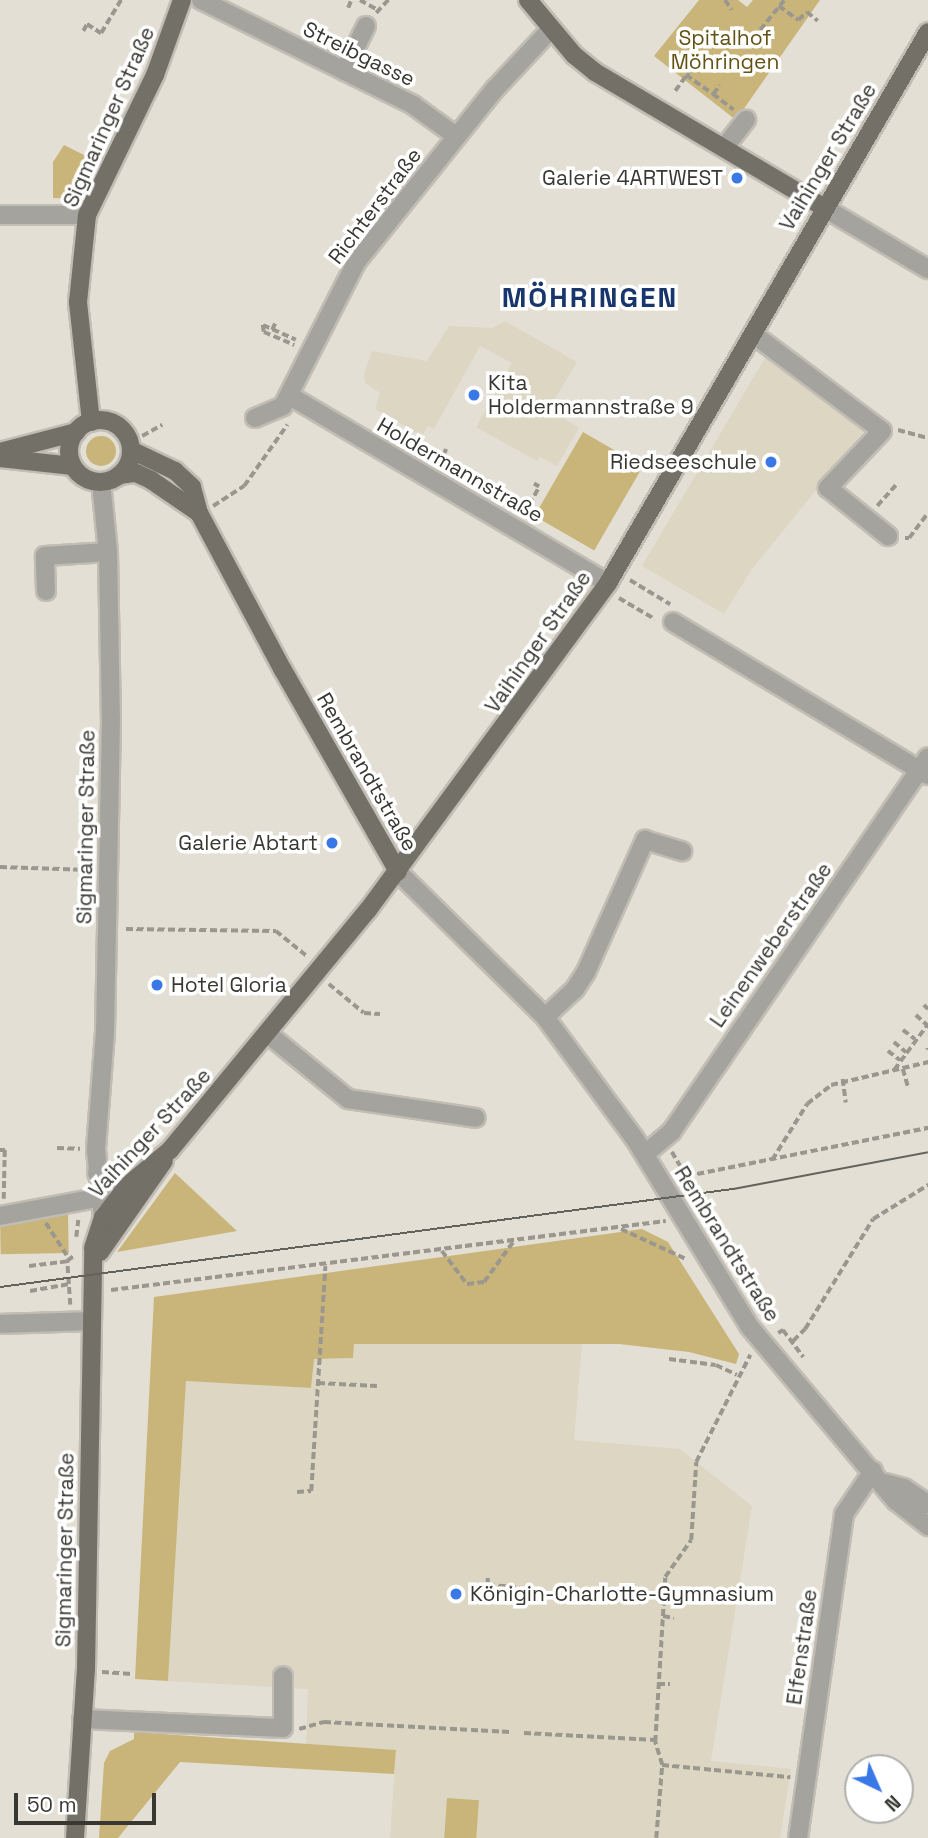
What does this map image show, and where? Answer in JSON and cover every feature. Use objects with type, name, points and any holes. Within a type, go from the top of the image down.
[{"type":"main road","name":"Sigmaringer Straße","points":[[91,422],[78,302],[87,215],[163,57],[182,0]]},
{"type":"main road","points":[[528,0],[551,29],[595,72],[823,207]]},
{"type":"main road","name":"Vaihinger Straße","points":[[103,1218],[128,1185],[170,1150],[268,1034],[398,872],[608,583],[754,334],[823,207],[928,32]]},
{"type":"main road","points":[[0,452],[76,432],[91,422],[111,422],[131,447],[119,475],[101,482],[85,478],[73,466],[69,449],[76,432]]},
{"type":"main road","name":"Rembrandtstraße","points":[[131,447],[184,478],[199,513],[398,872]]},
{"type":"main road","points":[[0,458],[73,466]]},
{"type":"main road","name":"Rembrandtstraße","points":[[119,475],[136,473],[151,480],[199,513]]},
{"type":"main road","points":[[94,1261],[170,1150]]},
{"type":"main road","name":"Sigmaringer Straße","points":[[75,1838],[86,1671],[93,1248],[103,1218]]},
{"type":"street","name":"Streibgasse","points":[[201,0],[412,105],[456,136]]},
{"type":"street","points":[[344,71],[366,26]]},
{"type":"street","name":"Richterstraße","points":[[255,418],[283,406],[357,261],[456,136],[551,29]]},
{"type":"street","points":[[724,148],[746,120]]},
{"type":"street","points":[[823,207],[928,269]]},
{"type":"street","points":[[0,215],[87,215]]},
{"type":"street","points":[[754,334],[882,431],[828,488],[888,536]]},
{"type":"street","name":"Holdermannstraße","points":[[289,396],[364,450],[516,529],[608,583]]},
{"type":"street","name":"Sigmaringer Straße","points":[[101,482],[108,552],[111,719],[97,1173],[97,1198],[103,1218]]},
{"type":"street","points":[[46,591],[45,556],[108,552]]},
{"type":"street","points":[[673,622],[925,767]]},
{"type":"street","name":"Leinenweberstraße","points":[[645,1154],[665,1139],[925,767]]},
{"type":"street","points":[[545,1017],[586,972],[645,840],[682,851]]},
{"type":"street","name":"Rembrandtstraße","points":[[398,872],[545,1017],[645,1154],[681,1218],[749,1326],[896,1501],[928,1526]]},
{"type":"street","points":[[268,1034],[348,1099],[476,1118]]},
{"type":"street","points":[[97,1173],[128,1185]]},
{"type":"street","points":[[2,1215],[79,1204],[97,1198]]},
{"type":"street","points":[[0,1324],[92,1321]]},
{"type":"street","name":"Rembrandtstraße","points":[[878,1477],[904,1488],[928,1504]]},
{"type":"street","name":"Elfenstraße","points":[[798,1838],[844,1514],[878,1477]]},
{"type":"street","points":[[82,1719],[283,1728],[283,1676]]},
{"type":"path","points":[[83,31],[87,24],[101,33],[121,0]]},
{"type":"path","points":[[348,8],[351,0]]},
{"type":"path","points":[[360,0],[376,9]]},
{"type":"path","points":[[724,0],[732,10]]},
{"type":"path","points":[[760,30],[784,0]]},
{"type":"path","points":[[779,6],[798,20],[807,12],[818,21]]},
{"type":"path","points":[[675,91],[692,66]]},
{"type":"path","points":[[686,75],[746,120]]},
{"type":"path","points":[[713,94],[720,85]]},
{"type":"path","points":[[272,330],[276,321]]},
{"type":"path","points":[[262,325],[272,330],[304,344],[297,346],[275,337],[264,331],[262,325]]},
{"type":"path","points":[[131,447],[162,425]]},
{"type":"path","points":[[882,431],[898,430],[928,438]]},
{"type":"path","points":[[199,513],[244,486],[275,441]]},
{"type":"path","points":[[516,529],[538,487],[534,484]]},
{"type":"path","points":[[866,518],[897,484]]},
{"type":"path","points":[[888,536],[909,538],[928,513]]},
{"type":"path","points":[[619,598],[660,622],[673,622],[675,608],[630,580]]},
{"type":"path","points":[[0,867],[106,871]]},
{"type":"path","points":[[106,928],[276,931],[364,1013],[380,1014]]},
{"type":"path","points":[[924,1005],[928,1009]]},
{"type":"path","points":[[894,1071],[928,1024],[915,1015]]},
{"type":"path","points":[[903,1030],[915,1040]]},
{"type":"path","points":[[894,1042],[906,1052]]},
{"type":"path","points":[[888,1051],[900,1060]]},
{"type":"path","points":[[772,1160],[807,1104],[843,1079],[904,1069],[928,1062]]},
{"type":"path","points":[[904,1069],[908,1087]]},
{"type":"path","points":[[843,1079],[846,1103]]},
{"type":"path","points":[[687,1176],[928,1128]]},
{"type":"path","points":[[93,1291],[325,1266],[681,1218],[704,1206],[665,1139]]},
{"type":"path","points":[[57,1148],[66,1149]]},
{"type":"path","points":[[0,1150],[5,1150],[2,1215]]},
{"type":"path","points":[[793,1341],[805,1329],[873,1219],[928,1185]]},
{"type":"path","points":[[29,1266],[75,1257],[79,1204]]},
{"type":"path","points":[[34,1210],[68,1260],[69,1323]]},
{"type":"path","points":[[619,1228],[689,1261]]},
{"type":"path","points":[[442,1251],[467,1284],[484,1282],[513,1242]]},
{"type":"path","points":[[297,1492],[311,1491],[325,1266]]},
{"type":"path","points":[[30,1291],[69,1284]]},
{"type":"path","points":[[669,1359],[716,1365],[737,1375]]},
{"type":"path","points":[[318,1383],[377,1386]]},
{"type":"path","points":[[656,1838],[663,1765],[656,1740],[665,1577],[691,1540],[696,1462],[731,1388]]},
{"type":"path","points":[[488,1578],[488,1585],[520,1587]]},
{"type":"path","points":[[663,1616],[674,1618]]},
{"type":"path","points":[[86,1671],[132,1674]]},
{"type":"path","points":[[658,1684],[670,1684]]},
{"type":"path","points":[[307,1729],[324,1722],[511,1732]]},
{"type":"path","points":[[524,1733],[656,1740]]},
{"type":"path","points":[[663,1765],[806,1778]]},
{"type":"shaded area","points":[[505,321],[577,362],[549,409],[579,428],[557,466],[540,457],[537,461],[476,427],[512,363],[480,346],[434,429],[428,426],[422,436],[375,409],[380,393],[365,383],[364,374],[372,351],[427,361],[449,326],[493,328]]},
{"type":"shaded area","name":"Riedseeschule","points":[[769,351],[865,430],[752,569],[724,614],[642,566]]},
{"type":"shaded area","name":"Königin-Charlotte-Gymnasium","points":[[354,1344],[582,1344],[574,1440],[680,1449],[752,1506],[711,1761],[791,1769],[780,1838],[390,1838],[396,1751],[306,1744],[308,1689],[168,1681],[186,1381],[311,1388],[314,1359],[353,1358]]},
{"type":"green space","name":"Spitalhof Möhringen","points":[[699,0],[738,0],[747,7],[753,0],[820,0],[736,120],[654,56]]},
{"type":"green space","points":[[64,145],[96,161],[77,199],[53,198],[53,162]]},
{"type":"green space","points":[[583,432],[643,467],[594,551],[534,516]]},
{"type":"green space","points":[[101,436],[112,440],[116,451],[112,462],[101,466],[90,462],[86,451],[90,440]]},
{"type":"green space","points":[[175,1173],[237,1231],[117,1252]]},
{"type":"green space","points":[[68,1213],[69,1253],[1,1254],[0,1214]]},
{"type":"green space","points":[[642,1229],[668,1242],[739,1354],[736,1364],[689,1352],[619,1344],[354,1344],[353,1358],[314,1359],[311,1388],[186,1381],[168,1681],[135,1679],[154,1297]]},
{"type":"green space","points":[[134,1732],[396,1750],[394,1774],[180,1762],[118,1838],[99,1838],[104,1763],[110,1751],[134,1739]]},
{"type":"green space","points":[[447,1798],[479,1800],[476,1838],[444,1838]]},
{"type":"tram line","points":[[0,1287],[733,1189],[928,1152]]},
{"type":"place","name":"Galerie 4ARTWEST","points":[[737,178]]},
{"type":"place","name":"Kita Holdermannstraße 9","points":[[474,395]]},
{"type":"place","name":"Riedseeschule","points":[[771,462]]},
{"type":"place","name":"Galerie Abtart","points":[[332,843]]},
{"type":"place","name":"Hotel Gloria","points":[[157,985]]},
{"type":"place","name":"Königin-Charlotte-Gymnasium","points":[[456,1594]]},
{"type":"district","name":"MÖHRINGEN","points":[[590,297]]}]
